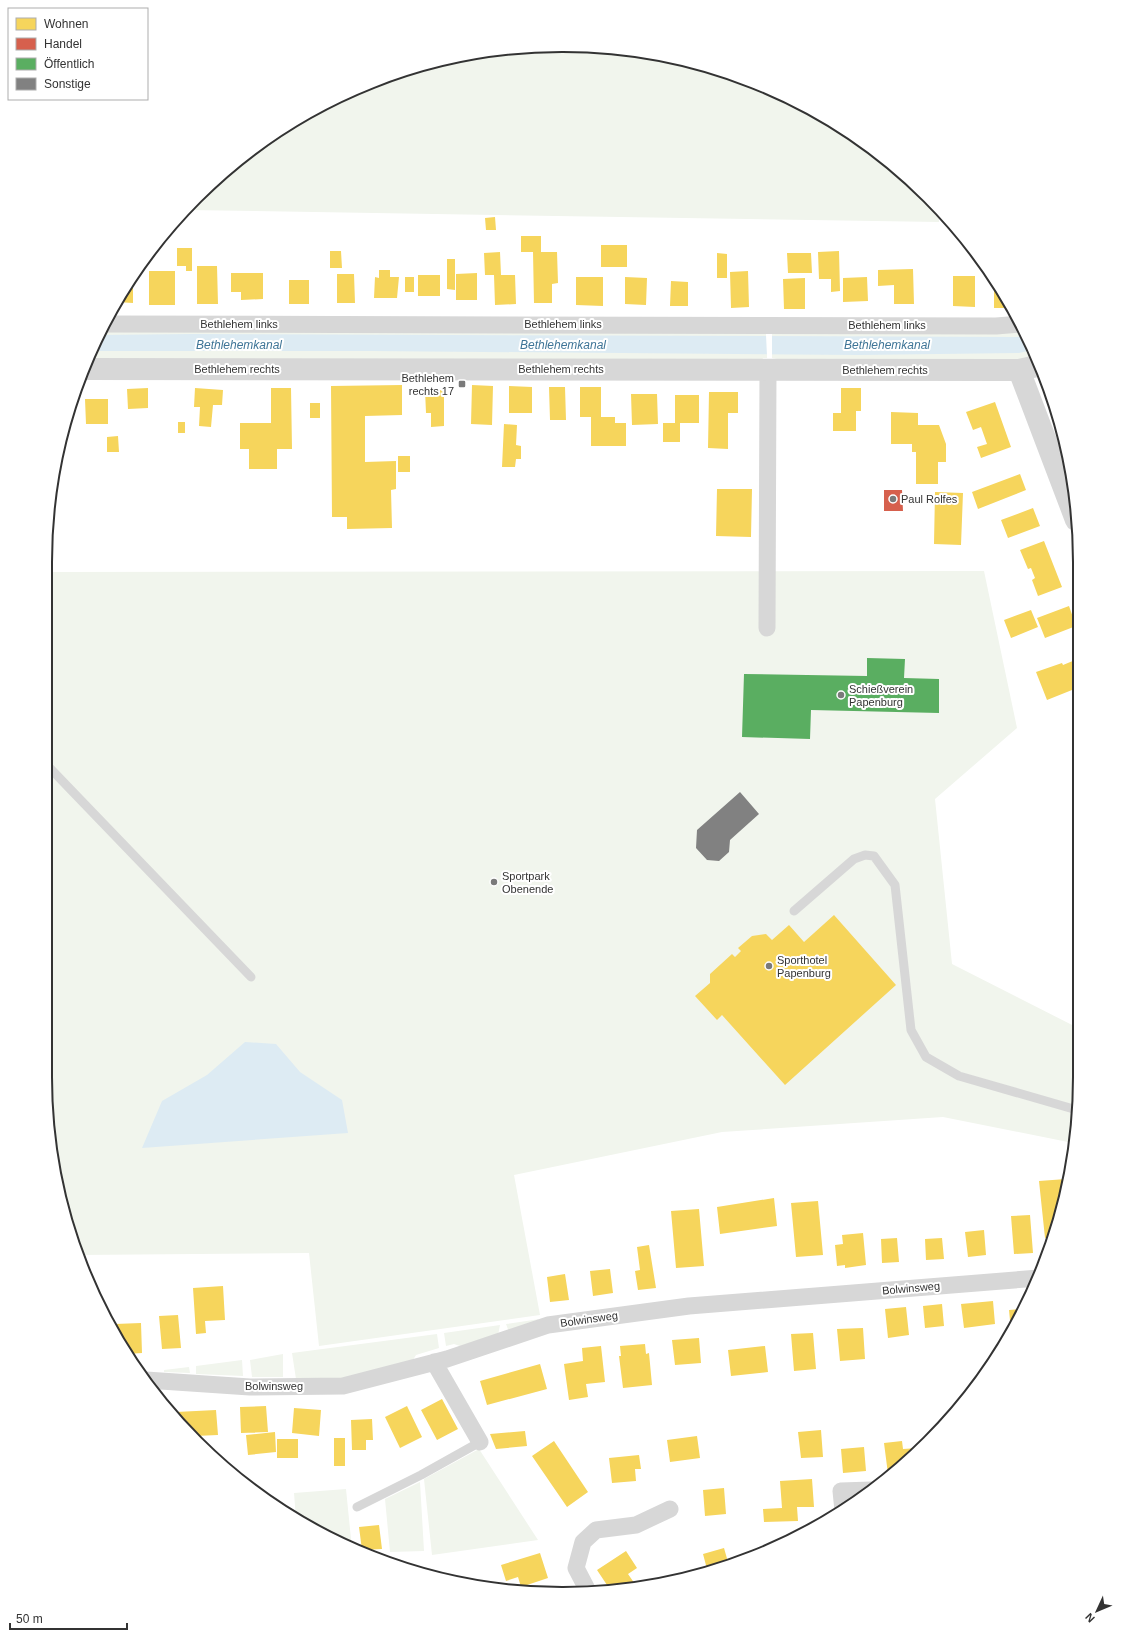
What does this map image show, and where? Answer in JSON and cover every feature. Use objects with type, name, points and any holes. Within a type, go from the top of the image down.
[{"type":"street","name":"Bethlehem links","points":[[111,324],[996,326],[1014,325]]},
{"type":"street","name":"Bethlehem rechts","points":[[90,369],[1028,368]]},
{"type":"street","points":[[1028,368],[1069,499]]},
{"type":"street","points":[[767,628],[768,369]]},
{"type":"street","name":"Bolwinsweg","points":[[152,1380],[250,1387],[343,1386],[434,1362],[548,1325],[689,1306],[1031,1279]]},
{"type":"street","points":[[434,1362],[480,1442]]},
{"type":"street","points":[[842,1503],[841,1492],[861,1491]]},
{"type":"street","points":[[586,1586],[576,1568],[583,1542],[596,1530],[636,1525],[670,1509]]},
{"type":"lane","points":[[52,770],[251,978]]},
{"type":"lane","points":[[794,911],[854,859],[865,855],[874,856],[895,885],[910,1030],[926,1057],[959,1076],[1072,1109]]},
{"type":"lane","points":[[357,1508],[422,1475],[480,1442]]},
{"type":"shaded area","points":[[562,52],[629,56],[662,62],[695,69],[758,91],[818,120],[873,157],[923,202],[939,219],[939,222],[194,210],[226,179],[252,157],[279,138],[307,120],[367,91],[430,69],[463,62],[496,56]]},
{"type":"shaded area","points":[[1016,328],[1031,360],[777,359],[772,358],[772,354],[767,354],[767,358],[763,358],[761,362],[93,362],[108,331],[766,331],[766,337],[772,337],[772,330]]},
{"type":"shaded area","name":"Sportpark Obenende","points":[[984,571],[1017,728],[935,799],[952,964],[1073,1025],[1072,1110],[1069,1142],[943,1117],[722,1132],[514,1175],[540,1315],[319,1346],[309,1253],[84,1255],[69,1209],[56,1143],[53,1110],[52,572]]},
{"type":"shaded area","points":[[540,1319],[509,1332],[506,1324]]},
{"type":"shaded area","points":[[500,1325],[498,1335],[460,1346],[454,1344],[446,1346],[444,1333]]},
{"type":"shaded area","points":[[437,1334],[439,1348],[416,1355],[413,1360],[348,1378],[296,1379],[292,1353]]},
{"type":"shaded area","points":[[283,1354],[283,1377],[252,1377],[250,1360]]},
{"type":"shaded area","points":[[242,1360],[243,1376],[196,1374],[196,1366]]},
{"type":"shaded area","points":[[189,1367],[190,1373],[164,1372],[164,1370]]},
{"type":"shaded area","points":[[479,1449],[538,1540],[432,1555],[424,1479]]},
{"type":"shaded area","points":[[420,1482],[424,1551],[390,1552],[385,1499]]},
{"type":"shaded area","points":[[346,1489],[351,1541],[307,1519],[295,1512],[294,1493]]},
{"type":"water","name":"Bethlehemkanal","points":[[106,335],[1020,336],[1027,351],[1019,353],[859,355],[372,351],[98,351]]},
{"type":"water","points":[[245,1042],[276,1044],[300,1072],[342,1100],[348,1133],[142,1148],[162,1101],[207,1075]]},
{"type":"pier","points":[[766,335],[772,335],[772,356],[767,356]]},
{"type":"building: Wohnen","points":[[495,217],[496,230],[486,230],[485,218]]},
{"type":"building: Wohnen","points":[[521,236],[541,236],[541,252],[557,252],[558,283],[552,284],[552,303],[534,303],[533,252],[521,252]]},
{"type":"building: Wohnen","points":[[601,245],[627,245],[627,267],[601,267]]},
{"type":"building: Wohnen","points":[[177,248],[192,248],[192,271],[186,271],[186,266],[177,266]]},
{"type":"building: Wohnen","points":[[330,251],[341,251],[342,268],[330,268]]},
{"type":"building: Wohnen","points":[[839,251],[840,291],[831,292],[831,279],[819,279],[818,252]]},
{"type":"building: Wohnen","points":[[500,252],[501,275],[515,275],[516,304],[495,305],[494,275],[485,275],[484,253]]},
{"type":"building: Wohnen","points":[[717,253],[727,254],[727,278],[717,278]]},
{"type":"building: Wohnen","points":[[787,253],[811,253],[812,273],[788,273]]},
{"type":"building: Wohnen","points":[[447,259],[455,259],[455,290],[447,289]]},
{"type":"building: Wohnen","points":[[197,266],[217,266],[218,304],[197,304]]},
{"type":"building: Wohnen","points":[[913,269],[914,304],[894,304],[894,285],[878,286],[878,270]]},
{"type":"building: Wohnen","points":[[379,270],[390,270],[390,277],[399,277],[397,298],[374,298],[375,277],[379,278]]},
{"type":"building: Wohnen","points":[[149,271],[175,271],[175,305],[149,305]]},
{"type":"building: Wohnen","points":[[748,271],[749,307],[731,308],[730,272]]},
{"type":"building: Wohnen","points":[[231,273],[263,273],[263,299],[241,300],[241,292],[231,292]]},
{"type":"building: Wohnen","points":[[477,273],[477,300],[456,300],[456,274]]},
{"type":"building: Wohnen","points":[[337,274],[354,274],[355,303],[337,303]]},
{"type":"building: Wohnen","points":[[418,275],[440,275],[440,296],[418,296]]},
{"type":"building: Wohnen","points":[[953,276],[975,276],[975,307],[953,306]]},
{"type":"building: Wohnen","points":[[405,277],[414,277],[414,292],[405,292]]},
{"type":"building: Wohnen","points":[[576,277],[603,277],[603,306],[576,305]]},
{"type":"building: Wohnen","points":[[625,277],[647,278],[646,305],[625,304]]},
{"type":"building: Wohnen","points":[[867,277],[868,301],[843,302],[843,278]]},
{"type":"building: Wohnen","points":[[805,278],[805,309],[784,309],[783,279]]},
{"type":"building: Wohnen","points":[[289,280],[309,280],[309,304],[289,304]]},
{"type":"building: Wohnen","points":[[671,281],[688,282],[688,306],[670,306]]},
{"type":"building: Wohnen","points":[[133,287],[133,303],[123,302]]},
{"type":"building: Wohnen","points":[[994,290],[1006,308],[994,308]]},
{"type":"building: Wohnen","points":[[402,385],[402,415],[365,416],[365,462],[396,461],[396,489],[391,490],[392,528],[347,529],[347,517],[332,517],[331,386]]},
{"type":"building: Wohnen","points":[[472,385],[493,386],[492,425],[471,424]]},
{"type":"building: Wohnen","points":[[509,386],[532,387],[532,413],[509,413]]},
{"type":"building: Wohnen","points":[[549,387],[565,387],[566,420],[550,420]]},
{"type":"building: Wohnen","points":[[580,387],[601,387],[601,417],[615,417],[615,423],[626,423],[626,446],[591,446],[591,417],[580,417]]},
{"type":"building: Wohnen","points":[[148,388],[148,408],[128,409],[127,389]]},
{"type":"building: Wohnen","points":[[195,388],[223,390],[222,405],[213,405],[211,427],[199,426],[200,407],[194,407]]},
{"type":"building: Wohnen","points":[[271,388],[291,388],[292,449],[277,449],[277,469],[249,469],[249,449],[240,449],[240,423],[271,423]]},
{"type":"building: Wohnen","points":[[841,388],[861,388],[861,411],[856,411],[856,431],[833,431],[833,413],[841,413]]},
{"type":"building: Wohnen","points":[[425,390],[444,390],[444,426],[431,427],[431,413],[426,413]]},
{"type":"building: Wohnen","points":[[709,392],[738,392],[738,413],[728,413],[728,449],[708,448]]},
{"type":"building: Wohnen","points":[[631,394],[657,394],[658,424],[632,425]]},
{"type":"building: Wohnen","points":[[675,395],[699,395],[699,423],[680,423],[680,442],[663,442],[663,423],[675,423]]},
{"type":"building: Wohnen","points":[[85,399],[108,399],[108,424],[86,424]]},
{"type":"building: Wohnen","points":[[995,402],[1011,447],[981,458],[977,447],[987,444],[981,427],[973,430],[966,412]]},
{"type":"building: Wohnen","points":[[310,403],[320,403],[320,418],[310,418]]},
{"type":"building: Wohnen","points":[[891,412],[918,413],[918,425],[939,425],[946,444],[946,462],[938,462],[938,484],[916,484],[916,452],[912,452],[912,444],[891,444]]},
{"type":"building: Wohnen","points":[[178,422],[185,422],[185,433],[178,433]]},
{"type":"building: Wohnen","points":[[504,424],[517,425],[516,445],[521,446],[521,459],[516,459],[515,467],[502,467]]},
{"type":"building: Wohnen","points":[[118,436],[119,452],[107,452],[107,437]]},
{"type":"building: Wohnen","points":[[398,456],[410,456],[410,472],[398,472]]},
{"type":"building: Wohnen","points":[[1020,474],[1026,490],[978,509],[972,492]]},
{"type":"building: Wohnen","points":[[717,489],[752,489],[751,537],[716,536]]},
{"type":"building: Wohnen","points":[[935,492],[963,493],[961,545],[934,544]]},
{"type":"building: Wohnen","points":[[1033,508],[1040,526],[1008,538],[1001,520]]},
{"type":"building: Wohnen","points":[[1044,541],[1062,587],[1038,596],[1032,580],[1035,578],[1031,568],[1028,569],[1020,550]]},
{"type":"building: Wohnen","points":[[1069,606],[1073,617],[1073,627],[1045,638],[1037,618]]},
{"type":"building: Wohnen","points":[[1031,610],[1038,627],[1011,638],[1004,620]]},
{"type":"building: Wohnen","points":[[1073,661],[1073,692],[1072,690],[1047,700],[1036,672],[1062,663],[1063,665]]},
{"type":"building: Wohnen","points":[[834,915],[896,985],[785,1085],[722,1015],[717,1020],[695,996],[710,983],[710,974],[732,954],[735,957],[741,951],[738,948],[752,936],[766,934],[772,940],[789,925],[804,942]]},
{"type":"building: Wohnen","points":[[1062,1179],[1056,1209],[1047,1238],[1045,1238],[1039,1181]]},
{"type":"building: Wohnen","points":[[774,1198],[777,1226],[720,1234],[717,1207]]},
{"type":"building: Wohnen","points":[[818,1201],[823,1255],[796,1257],[791,1203]]},
{"type":"building: Wohnen","points":[[699,1209],[704,1266],[676,1268],[671,1211]]},
{"type":"building: Wohnen","points":[[1030,1215],[1033,1253],[1014,1254],[1011,1216]]},
{"type":"building: Wohnen","points":[[984,1230],[986,1255],[968,1257],[965,1232]]},
{"type":"building: Wohnen","points":[[863,1233],[866,1265],[845,1268],[845,1265],[837,1266],[835,1245],[843,1244],[842,1235]]},
{"type":"building: Wohnen","points":[[897,1238],[899,1262],[882,1263],[881,1239]]},
{"type":"building: Wohnen","points":[[942,1238],[944,1259],[926,1260],[925,1239]]},
{"type":"building: Wohnen","points":[[649,1245],[656,1288],[638,1290],[635,1271],[640,1270],[637,1247]]},
{"type":"building: Wohnen","points":[[610,1269],[613,1293],[593,1296],[590,1271]]},
{"type":"building: Wohnen","points":[[565,1274],[569,1300],[550,1302],[547,1277]]},
{"type":"building: Wohnen","points":[[223,1286],[225,1320],[205,1321],[206,1333],[196,1334],[193,1288]]},
{"type":"building: Wohnen","points":[[993,1301],[995,1324],[964,1328],[961,1304]]},
{"type":"building: Wohnen","points":[[942,1304],[944,1326],[925,1328],[923,1306]]},
{"type":"building: Wohnen","points":[[906,1307],[909,1335],[888,1338],[885,1309]]},
{"type":"building: Wohnen","points":[[1016,1309],[1010,1322],[1009,1310]]},
{"type":"building: Wohnen","points":[[178,1315],[181,1348],[162,1349],[159,1316]]},
{"type":"building: Wohnen","points":[[141,1323],[142,1353],[134,1354],[116,1324]]},
{"type":"building: Wohnen","points":[[863,1328],[865,1359],[840,1361],[837,1329]]},
{"type":"building: Wohnen","points":[[813,1333],[816,1369],[794,1371],[791,1334]]},
{"type":"building: Wohnen","points":[[699,1338],[701,1363],[675,1365],[672,1340]]},
{"type":"building: Wohnen","points":[[645,1344],[646,1354],[649,1353],[652,1385],[623,1388],[619,1356],[621,1356],[620,1346]]},
{"type":"building: Wohnen","points":[[601,1346],[605,1382],[586,1384],[588,1397],[569,1400],[564,1364],[583,1361],[582,1348]]},
{"type":"building: Wohnen","points":[[765,1346],[768,1372],[731,1376],[728,1350]]},
{"type":"building: Wohnen","points":[[540,1364],[547,1389],[487,1405],[480,1381]]},
{"type":"building: Wohnen","points":[[442,1399],[458,1429],[437,1440],[421,1410]]},
{"type":"building: Wohnen","points":[[266,1406],[268,1432],[241,1433],[240,1407]]},
{"type":"building: Wohnen","points":[[407,1406],[422,1437],[400,1448],[385,1417]]},
{"type":"building: Wohnen","points":[[294,1408],[321,1410],[319,1436],[292,1433]]},
{"type":"building: Wohnen","points":[[216,1410],[218,1435],[201,1436],[178,1412]]},
{"type":"building: Wohnen","points":[[372,1419],[373,1440],[366,1440],[366,1450],[352,1450],[351,1420]]},
{"type":"building: Wohnen","points":[[821,1430],[823,1457],[801,1458],[798,1432]]},
{"type":"building: Wohnen","points":[[525,1431],[527,1446],[496,1449],[490,1434]]},
{"type":"building: Wohnen","points":[[275,1432],[276,1452],[248,1455],[246,1435]]},
{"type":"building: Wohnen","points":[[697,1436],[700,1458],[670,1462],[667,1440]]},
{"type":"building: Wohnen","points":[[334,1438],[345,1438],[345,1466],[334,1466]]},
{"type":"building: Wohnen","points":[[277,1439],[298,1439],[298,1458],[277,1458]]},
{"type":"building: Wohnen","points":[[554,1441],[588,1492],[567,1507],[532,1456]]},
{"type":"building: Wohnen","points":[[902,1441],[903,1449],[911,1448],[887,1470],[884,1443]]},
{"type":"building: Wohnen","points":[[864,1447],[866,1471],[843,1473],[841,1449]]},
{"type":"building: Wohnen","points":[[639,1455],[641,1469],[635,1469],[636,1481],[612,1483],[609,1458]]},
{"type":"building: Wohnen","points":[[812,1479],[814,1507],[797,1507],[798,1521],[764,1522],[763,1509],[782,1508],[780,1481]]},
{"type":"building: Wohnen","points":[[724,1488],[726,1514],[705,1516],[703,1490]]},
{"type":"building: Wohnen","points":[[379,1525],[382,1549],[371,1550],[361,1545],[359,1527]]},
{"type":"building: Wohnen","points":[[724,1548],[727,1560],[706,1566],[703,1554]]},
{"type":"building: Wohnen","points":[[626,1551],[637,1568],[628,1574],[634,1582],[607,1585],[597,1570]]},
{"type":"building: Wohnen","points":[[540,1553],[548,1578],[525,1586],[520,1585],[518,1577],[506,1581],[501,1565]]},
{"type":"building: Handel","points":[[884,490],[902,490],[903,511],[884,511]]},
{"type":"building: Öffentlich","name":"Schießverein Papenburg","points":[[867,658],[905,659],[904,678],[939,679],[939,713],[811,710],[810,739],[742,737],[744,674],[867,676]]},
{"type":"building: Sonstige","points":[[740,792],[759,814],[730,840],[729,852],[719,861],[707,860],[696,848],[697,830]]},
{"type":"place","name":"Bethlehem rechts 17","points":[[462,384]]},
{"type":"place","name":"Paul Rolfes","points":[[893,499]]},
{"type":"place","name":"Schießverein Papenburg","points":[[841,695]]},
{"type":"place","name":"Sportpark Obenende","points":[[494,882]]},
{"type":"place","name":"Sporthotel Papenburg","points":[[769,966]]}]
